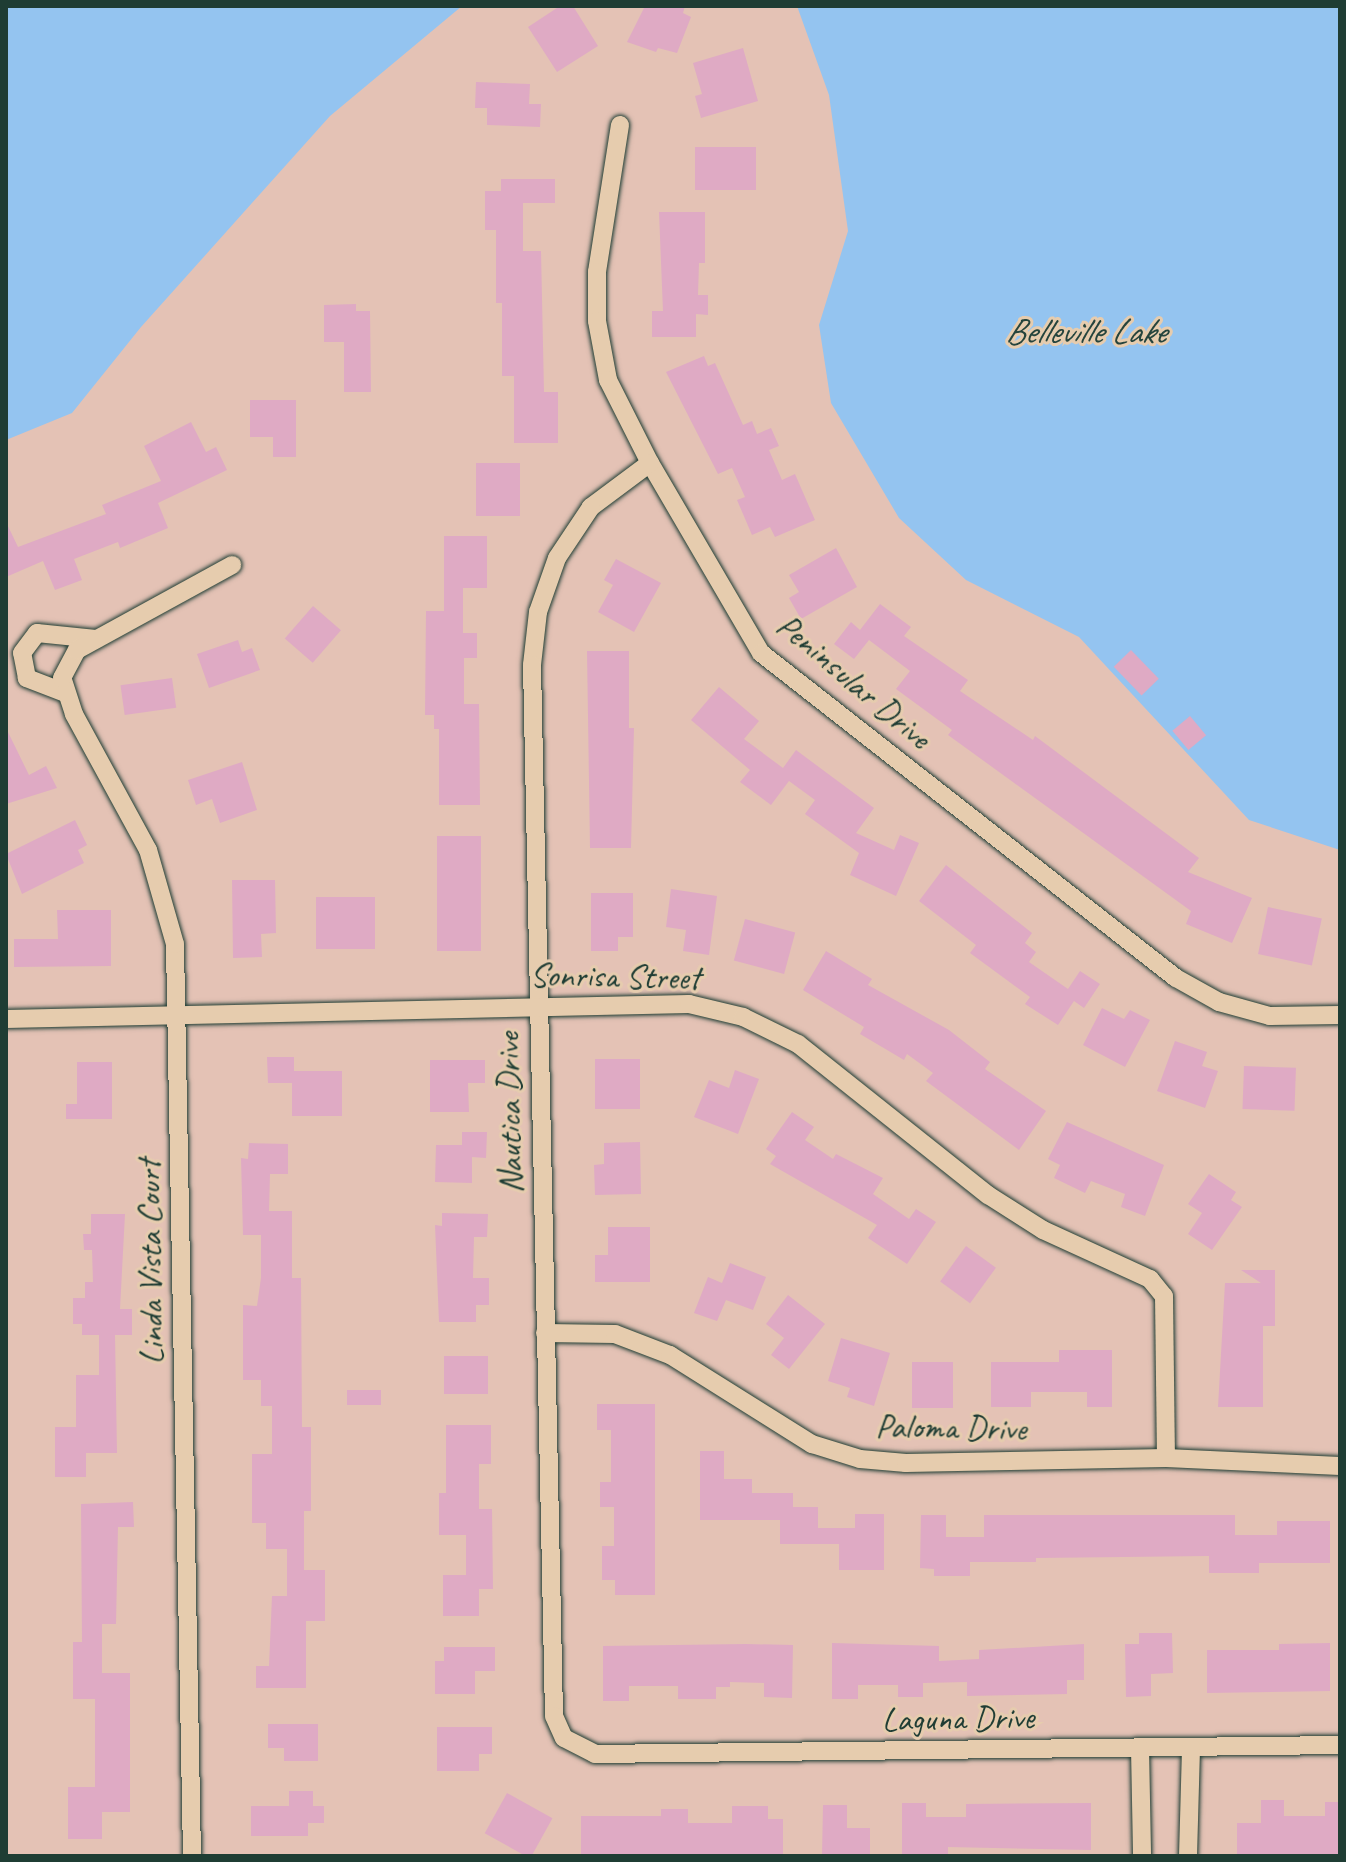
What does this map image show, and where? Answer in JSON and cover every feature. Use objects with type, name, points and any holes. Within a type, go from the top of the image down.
[{"type":"street","name":"Peninsular Drive","points":[[620,125],[597,272],[597,321],[608,380],[650,463],[761,653],[1176,978],[1219,1002],[1270,1016],[1340,1015]]},
{"type":"street","name":"Nautica Drive","points":[[577,1749],[564,1738],[554,1716],[532,665],[538,612],[557,558],[591,507],[650,463]]},
{"type":"street","points":[[96,639],[37,633],[22,653],[27,678],[63,692],[69,658],[96,639],[232,565]]},
{"type":"street","name":"Linda Vista Court","points":[[63,692],[162,885],[175,944],[179,1016],[192,1856]]},
{"type":"street","name":"Sonrisa Street","points":[[6,1019],[689,1004],[743,1017],[798,1044],[988,1195],[1043,1230],[1150,1279],[1164,1296],[1166,1458]]},
{"type":"street","name":"Paloma Drive","points":[[545,1333],[615,1334],[670,1355],[812,1444],[860,1459],[906,1463],[1166,1458],[1340,1466]]},
{"type":"street","name":"Laguna Drive","points":[[577,1749],[595,1754],[1340,1745]]},
{"type":"street","points":[[1188,1856],[1191,1747]]},
{"type":"street","points":[[1140,1748],[1142,1856]]},
{"type":"water","points":[[6,6],[462,6],[330,116],[141,327],[72,413],[6,440]]},
{"type":"water","name":"Belleville Lake","points":[[797,6],[1340,6],[1340,850],[1249,820],[1079,637],[966,580],[899,518],[831,403],[819,325],[848,231],[829,95]]},
{"type":"building","points":[[560,6],[573,6],[598,46],[557,72],[528,27]]},
{"type":"building","points":[[645,6],[685,6],[683,13],[691,17],[677,53],[658,48],[656,52],[627,42]]},
{"type":"building","points":[[743,48],[758,101],[701,118],[695,96],[702,94],[693,63]]},
{"type":"building","points":[[476,82],[530,84],[529,104],[541,104],[540,127],[487,125],[487,108],[475,108]]},
{"type":"building","points":[[695,147],[756,147],[756,190],[695,190]]},
{"type":"building","points":[[501,179],[555,179],[555,203],[523,203],[523,251],[541,251],[544,392],[558,392],[558,443],[514,443],[514,376],[502,376],[502,303],[496,303],[496,230],[485,230],[485,191],[501,191]]},
{"type":"building","points":[[659,212],[705,212],[705,263],[699,263],[698,295],[708,295],[708,315],[696,314],[696,337],[652,337],[652,311],[663,311]]},
{"type":"building","points":[[356,304],[356,311],[370,311],[371,392],[344,392],[344,342],[324,342],[324,305]]},
{"type":"building","points":[[704,356],[708,366],[715,363],[743,425],[752,421],[757,434],[771,428],[779,446],[769,450],[782,480],[795,474],[815,520],[775,537],[770,527],[752,535],[737,500],[745,497],[732,468],[718,474],[666,372]]},
{"type":"building","points":[[250,400],[296,400],[296,457],[273,457],[273,437],[250,437]]},
{"type":"building","points":[[191,422],[206,452],[216,447],[227,470],[158,503],[168,528],[120,548],[118,542],[74,559],[82,580],[55,590],[43,561],[6,577],[6,522],[18,547],[106,514],[102,505],[161,481],[144,446]]},
{"type":"building","points":[[476,463],[520,463],[520,516],[476,516]]},
{"type":"building","points":[[444,536],[487,536],[487,588],[463,588],[463,633],[477,633],[477,658],[464,658],[464,704],[479,704],[480,805],[439,805],[439,729],[434,729],[434,715],[425,715],[426,611],[444,611]]},
{"type":"building","points":[[836,548],[857,587],[801,619],[789,598],[799,592],[789,575]]},
{"type":"building","points":[[616,559],[661,583],[634,632],[598,612],[613,585],[604,580]]},
{"type":"building","points":[[880,604],[911,627],[904,636],[968,680],[960,691],[1033,740],[1035,736],[1199,858],[1188,872],[1252,898],[1232,943],[1186,924],[1191,911],[948,735],[952,730],[896,689],[910,671],[869,640],[854,659],[834,644],[851,622],[860,630]]},
{"type":"building","points":[[313,606],[341,630],[313,663],[285,638]]},
{"type":"building","points":[[238,640],[242,652],[252,648],[260,670],[209,688],[197,654]]},
{"type":"building","points":[[1131,650],[1159,679],[1142,695],[1114,667]]},
{"type":"building","points":[[587,651],[629,651],[629,728],[634,728],[631,848],[590,848]]},
{"type":"building","points":[[172,678],[176,708],[125,715],[121,685]]},
{"type":"building","points":[[719,687],[759,721],[744,739],[783,768],[796,750],[874,808],[856,833],[894,850],[900,835],[919,843],[896,896],[850,875],[859,853],[805,814],[815,800],[789,781],[771,805],[740,782],[750,770],[691,720]]},
{"type":"building","points":[[1190,716],[1206,735],[1188,750],[1172,731]]},
{"type":"building","points":[[6,728],[29,775],[46,766],[57,788],[6,804]]},
{"type":"building","points":[[242,762],[257,810],[220,823],[212,799],[196,805],[188,780]]},
{"type":"building","points":[[75,820],[87,845],[78,850],[84,863],[22,894],[6,854]]},
{"type":"building","points":[[437,836],[481,836],[481,951],[437,951]]},
{"type":"building","points":[[946,865],[1032,933],[1025,943],[1036,952],[1029,962],[1068,989],[1080,971],[1100,984],[1084,1008],[1074,1001],[1058,1025],[1025,1004],[1030,997],[970,953],[976,945],[919,901]]},
{"type":"building","points":[[232,880],[275,880],[276,933],[261,934],[262,957],[233,958]]},
{"type":"building","points":[[671,889],[717,896],[709,955],[683,951],[686,930],[666,927]]},
{"type":"building","points":[[591,893],[633,893],[633,937],[618,937],[618,951],[591,951]]},
{"type":"building","points":[[316,897],[375,897],[375,949],[316,949]]},
{"type":"building","points":[[1268,907],[1322,918],[1312,965],[1258,954]]},
{"type":"building","points":[[57,910],[111,910],[111,966],[14,967],[14,939],[58,939]]},
{"type":"building","points":[[745,919],[795,932],[784,974],[734,961]]},
{"type":"building","points":[[826,951],[872,979],[868,985],[949,1030],[990,1062],[985,1069],[1046,1111],[1019,1150],[926,1081],[933,1073],[907,1054],[904,1060],[860,1034],[864,1027],[803,990]]},
{"type":"building","points":[[1102,1008],[1124,1019],[1130,1010],[1150,1020],[1125,1067],[1083,1045]]},
{"type":"building","points":[[1175,1041],[1207,1052],[1202,1066],[1218,1071],[1205,1108],[1157,1091]]},
{"type":"building","points":[[267,1057],[294,1057],[294,1071],[342,1071],[342,1116],[292,1116],[292,1083],[268,1083]]},
{"type":"building","points":[[595,1059],[640,1059],[640,1109],[595,1109]]},
{"type":"building","points":[[430,1060],[485,1060],[485,1083],[468,1083],[469,1112],[430,1112]]},
{"type":"building","points":[[77,1062],[112,1062],[112,1119],[66,1119],[66,1104],[77,1104]]},
{"type":"building","points":[[1244,1066],[1296,1068],[1294,1111],[1242,1109]]},
{"type":"building","points":[[735,1070],[759,1079],[738,1134],[694,1117],[709,1080],[729,1088]]},
{"type":"building","points":[[792,1112],[814,1127],[805,1140],[833,1159],[836,1154],[883,1178],[873,1194],[909,1219],[916,1209],[936,1222],[907,1264],[868,1238],[877,1225],[770,1164],[776,1156],[766,1149]]},
{"type":"building","points":[[1067,1122],[1164,1165],[1145,1216],[1121,1207],[1125,1194],[1091,1181],[1085,1193],[1054,1178],[1060,1165],[1048,1159]]},
{"type":"building","points":[[462,1132],[487,1132],[486,1158],[472,1157],[472,1183],[435,1182],[436,1145],[462,1145]]},
{"type":"building","points":[[640,1142],[641,1194],[595,1195],[594,1165],[604,1164],[604,1143]]},
{"type":"building","points":[[249,1143],[288,1144],[288,1174],[270,1174],[269,1211],[292,1211],[292,1278],[301,1278],[302,1427],[311,1427],[311,1511],[304,1511],[304,1570],[325,1570],[325,1621],[306,1621],[306,1688],[256,1688],[256,1666],[269,1666],[272,1596],[287,1596],[287,1549],[266,1549],[266,1523],[252,1523],[252,1454],[272,1454],[272,1406],[261,1406],[261,1380],[243,1380],[243,1305],[257,1306],[261,1278],[261,1235],[243,1235],[241,1158],[248,1159]]},
{"type":"building","points":[[1209,1174],[1236,1192],[1231,1200],[1242,1207],[1212,1250],[1188,1234],[1202,1213],[1188,1204]]},
{"type":"building","points":[[442,1213],[488,1214],[487,1237],[474,1237],[473,1278],[489,1278],[489,1305],[476,1305],[476,1322],[439,1322],[435,1225],[442,1226]]},
{"type":"building","points":[[91,1214],[125,1214],[120,1309],[132,1309],[132,1335],[115,1335],[117,1453],[86,1453],[86,1477],[55,1477],[55,1427],[76,1427],[76,1375],[99,1375],[99,1335],[82,1335],[82,1324],[73,1324],[73,1298],[85,1298],[85,1282],[93,1282],[92,1250],[84,1250],[83,1234],[91,1234]]},
{"type":"building","points":[[608,1227],[650,1227],[650,1282],[595,1282],[595,1255],[608,1255]]},
{"type":"building","points":[[966,1246],[996,1268],[970,1303],[940,1282]]},
{"type":"building","points":[[730,1263],[766,1277],[753,1310],[726,1300],[717,1321],[694,1313],[708,1277],[722,1283]]},
{"type":"building","points":[[1241,1270],[1275,1270],[1275,1326],[1263,1326],[1263,1407],[1218,1407],[1225,1283],[1261,1283]]},
{"type":"building","points":[[788,1295],[825,1324],[789,1369],[771,1355],[784,1338],[766,1324]]},
{"type":"building","points":[[841,1338],[890,1353],[874,1406],[847,1397],[850,1388],[828,1381]]},
{"type":"building","points":[[1059,1350],[1112,1350],[1112,1407],[1087,1407],[1087,1392],[1031,1392],[1031,1407],[991,1407],[991,1362],[1059,1362]]},
{"type":"building","points":[[444,1356],[488,1356],[488,1394],[444,1394]]},
{"type":"building","points":[[912,1362],[953,1362],[953,1408],[912,1408]]},
{"type":"building","points":[[347,1390],[381,1390],[381,1405],[347,1405]]},
{"type":"building","points":[[597,1404],[655,1404],[655,1595],[615,1595],[615,1580],[602,1580],[602,1546],[614,1546],[614,1507],[600,1507],[600,1482],[611,1482],[611,1430],[597,1430]]},
{"type":"building","points":[[446,1425],[491,1425],[491,1464],[479,1464],[479,1509],[492,1509],[493,1589],[479,1589],[479,1616],[443,1616],[443,1575],[466,1575],[466,1535],[439,1535],[439,1493],[446,1493]]},
{"type":"building","points":[[700,1451],[724,1451],[724,1479],[752,1479],[752,1493],[793,1493],[793,1507],[818,1507],[818,1528],[855,1528],[855,1514],[884,1514],[884,1570],[839,1570],[839,1544],[780,1544],[780,1520],[700,1520]]},
{"type":"building","points":[[133,1502],[134,1527],[118,1527],[116,1624],[102,1624],[102,1673],[130,1673],[130,1812],[102,1812],[102,1839],[68,1839],[68,1787],[95,1787],[95,1699],[73,1699],[73,1642],[82,1642],[81,1504]]},
{"type":"building","points":[[921,1515],[946,1515],[946,1537],[984,1537],[984,1515],[1235,1515],[1235,1535],[1277,1535],[1277,1521],[1330,1521],[1330,1563],[1259,1563],[1259,1573],[1209,1573],[1209,1556],[1036,1558],[1036,1562],[970,1562],[970,1576],[934,1576],[934,1569],[920,1568]]},
{"type":"building","points":[[1139,1633],[1172,1633],[1173,1673],[1151,1674],[1151,1696],[1126,1697],[1125,1644],[1139,1644]]},
{"type":"building","points":[[832,1643],[939,1646],[939,1661],[979,1659],[979,1650],[1084,1644],[1084,1680],[1067,1680],[1067,1694],[967,1696],[967,1682],[923,1683],[923,1697],[898,1697],[898,1685],[858,1685],[858,1699],[832,1699]]},
{"type":"building","points":[[1330,1643],[1330,1691],[1207,1693],[1207,1650],[1279,1650],[1279,1644]]},
{"type":"building","points":[[793,1645],[792,1698],[764,1697],[764,1683],[730,1682],[730,1687],[716,1687],[716,1699],[678,1699],[678,1686],[629,1686],[629,1701],[603,1701],[603,1646]]},
{"type":"building","points":[[444,1647],[495,1647],[495,1671],[475,1671],[475,1694],[435,1694],[435,1661],[444,1661]]},
{"type":"building","points":[[268,1724],[318,1724],[318,1761],[284,1761],[284,1748],[268,1748]]},
{"type":"building","points":[[437,1727],[492,1727],[492,1754],[479,1754],[479,1771],[437,1771]]},
{"type":"building","points":[[289,1791],[313,1791],[313,1806],[324,1806],[324,1823],[308,1823],[308,1836],[251,1836],[251,1806],[289,1806]]},
{"type":"building","points":[[507,1793],[552,1818],[532,1856],[526,1856],[485,1833]]},
{"type":"building","points":[[1261,1800],[1284,1800],[1284,1816],[1325,1816],[1325,1802],[1340,1802],[1340,1856],[1237,1856],[1237,1823],[1261,1823]]},
{"type":"building","points":[[902,1803],[926,1803],[926,1817],[966,1817],[966,1804],[1091,1803],[1091,1850],[948,1847],[948,1856],[902,1856]]},
{"type":"building","points":[[823,1805],[847,1805],[847,1828],[870,1828],[870,1856],[822,1856]]},
{"type":"building","points":[[732,1806],[768,1806],[768,1819],[783,1819],[783,1856],[581,1856],[581,1816],[661,1816],[661,1809],[688,1809],[688,1823],[732,1823]]}]
